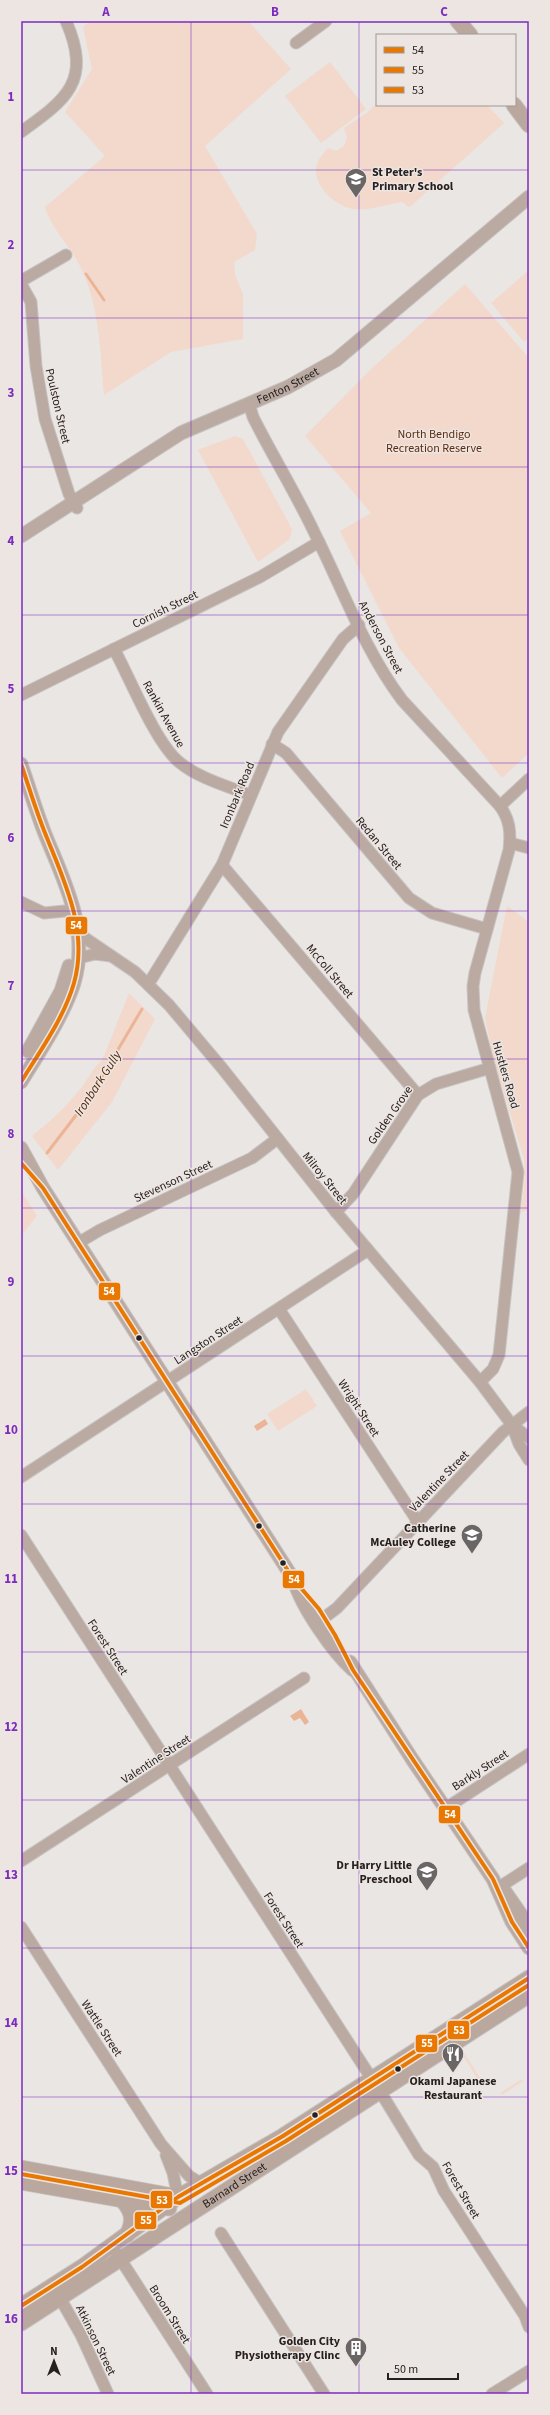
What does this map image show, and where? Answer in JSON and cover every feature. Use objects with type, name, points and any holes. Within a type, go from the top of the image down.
[{"type":"main road","points":[[457,21],[464,34]]},
{"type":"main road","points":[[457,21],[469,34]]},
{"type":"main road","points":[[516,94],[529,110]]},
{"type":"main road","points":[[515,106],[529,125]]},
{"type":"main road","name":"Barnard Street","points":[[21,2306],[112,2246],[178,2197],[283,2136],[371,2078],[529,1978]]},
{"type":"main road","name":"Barnard Street","points":[[21,2323],[529,1995]]},
{"type":"main road","points":[[21,2168],[138,2191],[178,2197]]},
{"type":"main road","points":[[21,2182],[164,2208],[185,2207],[211,2200]]},
{"type":"main road","points":[[123,2201],[130,2210],[132,2217],[127,2235]]},
{"type":"street","points":[[21,132],[55,108],[71,87],[76,68],[76,59],[72,36],[66,21]]},
{"type":"street","points":[[296,43],[326,21]]},
{"type":"street","name":"Fenton Street","points":[[21,536],[181,441],[297,382],[336,360],[529,197]]},
{"type":"street","name":"Fenton Street","points":[[250,406],[309,384],[343,363],[529,206]]},
{"type":"street","points":[[21,282],[66,255]]},
{"type":"street","name":"Poulston Street","points":[[21,282],[31,302],[36,366],[45,419],[75,505]]},
{"type":"street","name":"Anderson Street","points":[[250,406],[359,625],[399,695],[500,806],[508,823],[510,843]]},
{"type":"street","name":"Fenton Street","points":[[21,545],[75,505]]},
{"type":"street","name":"Cornish Street","points":[[21,695],[260,577],[319,542]]},
{"type":"street","name":"Ironbark Road","points":[[149,983],[222,865],[250,795],[278,732],[343,639],[359,625]]},
{"type":"street","name":"Rankin Avenue","points":[[114,649],[161,740],[172,756],[194,771],[250,795]]},
{"type":"street","name":"Redan Street","points":[[272,744],[286,753],[409,898],[432,913],[487,929]]},
{"type":"street","points":[[21,764],[44,832],[76,952],[67,972],[61,991],[21,1064]]},
{"type":"street","points":[[500,806],[529,779]]},
{"type":"street","points":[[21,1082],[67,1001],[74,981],[78,934],[66,885],[44,832]]},
{"type":"street","points":[[510,843],[529,848]]},
{"type":"street","name":"Hustlers Road","points":[[480,1382],[493,1369],[499,1355],[518,1172],[474,1010],[473,986],[510,843]]},
{"type":"street","name":"McColl Street","points":[[222,865],[418,1095]]},
{"type":"street","points":[[21,902],[44,912],[65,911]]},
{"type":"street","name":"Milroy Street","points":[[78,934],[149,983],[215,1059],[336,1212],[480,1382],[512,1425]]},
{"type":"street","points":[[76,952],[111,956]]},
{"type":"street","name":"Golden Grove","points":[[336,1212],[353,1194],[418,1095],[436,1084],[490,1068]]},
{"type":"street","name":"Stevenson Street","points":[[78,1243],[100,1230],[252,1158],[277,1139]]},
{"type":"street","points":[[21,1148],[43,1188],[294,1580],[298,1592],[320,1620],[344,1662],[353,1670],[497,1883],[529,1926]]},
{"type":"street","points":[[21,1162],[43,1188]]},
{"type":"street","name":"Langston Street","points":[[21,1477],[279,1310],[368,1250]]},
{"type":"street","name":"Wright Street","points":[[279,1310],[418,1522]]},
{"type":"street","name":"Valentine Street","points":[[320,1620],[337,1608],[512,1425],[529,1412]]},
{"type":"street","points":[[512,1425],[529,1438]]},
{"type":"street","points":[[512,1425],[519,1444],[529,1460]]},
{"type":"street","name":"Forest Street","points":[[21,1535],[380,2091],[419,2155],[433,2167],[444,2191],[527,2318],[529,2327]]},
{"type":"street","name":"Valentine Street","points":[[21,1861],[304,1678]]},
{"type":"street","name":"Barkly Street","points":[[446,1808],[529,1754]]},
{"type":"street","points":[[497,1883],[529,1868]]},
{"type":"street","points":[[497,1883],[512,1922],[529,1948]]},
{"type":"street","name":"Wattle Street","points":[[21,1927],[161,2144],[189,2176],[202,2184]]},
{"type":"street","name":"Wattle Street","points":[[161,2144],[173,2172],[178,2197]]},
{"type":"street","points":[[221,2233],[324,2394]]},
{"type":"street","name":"Broom Street","points":[[112,2246],[207,2394]]},
{"type":"street","name":"Atkinson Street","points":[[60,2298],[79,2331],[108,2394]]},
{"type":"street","points":[[492,2394],[529,2371]]},
{"type":"green space","points":[[90,21],[248,21],[291,69],[205,146],[257,234],[255,250],[234,262],[235,275],[243,294],[243,339],[171,352],[104,395],[98,328],[86,280],[75,257],[51,222],[45,207],[105,156],[65,112],[92,69],[83,27]]},
{"type":"green space","points":[[330,62],[366,109],[321,143],[285,96]]},
{"type":"green space","points":[[376,104],[376,106],[488,106],[504,123],[411,206],[408,207],[403,202],[366,209],[354,209],[341,205],[328,195],[319,183],[316,166],[328,148],[336,151],[344,146],[347,138],[344,128],[368,112]]},
{"type":"green space","points":[[529,270],[529,338],[524,342],[491,303]]},
{"type":"green space","name":"North Bendigo Recreation Reserve","points":[[465,284],[529,358],[529,753],[502,778],[399,648],[340,531],[371,513],[305,436],[370,370]]},
{"type":"green space","points":[[235,436],[243,439],[292,529],[290,539],[258,562],[198,450]]},
{"type":"green space","points":[[507,906],[529,922],[529,1210],[521,1212],[525,1178],[524,1159],[493,1057],[485,1018]]},
{"type":"green space","points":[[129,993],[155,1019],[112,1102],[58,1170],[32,1136],[70,1101],[102,1061]]},
{"type":"green space","points":[[21,1191],[37,1216],[21,1236]]},
{"type":"green space","points":[[306,1389],[317,1406],[278,1431],[267,1414]]},
{"type":"green space","points":[[464,2053],[486,2087],[482,2086],[462,2054]]},
{"type":"green space","points":[[522,2079],[523,2081],[502,2095],[500,2093]]},
{"type":"shaded area","points":[[265,1419],[268,1424],[257,1431],[254,1426]]},
{"type":"shaded area","points":[[301,1709],[309,1722],[305,1725],[300,1718],[294,1721],[290,1716]]},
{"type":"waterway","points":[[86,274],[104,300]]},
{"type":"waterway","name":"Ironbark Gully","points":[[47,1153],[90,1097],[142,1009]]},
{"type":"transit line","name":"54","points":[[21,764],[39,816],[60,869],[72,906],[78,944],[78,963],[70,996],[58,1022],[21,1082]]},
{"type":"transit line","name":"54","points":[[21,1163],[43,1188],[294,1580],[319,1609],[335,1635],[353,1670],[493,1879],[512,1922],[529,1948]]},
{"type":"transit line","name":"55","points":[[21,2306],[82,2267],[178,2197],[283,2136],[529,1978]]},
{"type":"transit line","name":"53","points":[[21,2174],[180,2203],[286,2141],[529,1985]]},
{"type":"place","name":"St Peter's Primary School","points":[[356,198]]},
{"type":"place","name":"Catherine McAuley College","points":[[472,1554]]},
{"type":"place","name":"Dr Harry Little Preschool","points":[[427,1892]]},
{"type":"place","name":"Okami Japanese Restaurant","points":[[453,2074]]},
{"type":"place","name":"Golden City Physiotherapy Clinc","points":[[356,2368]]}]
